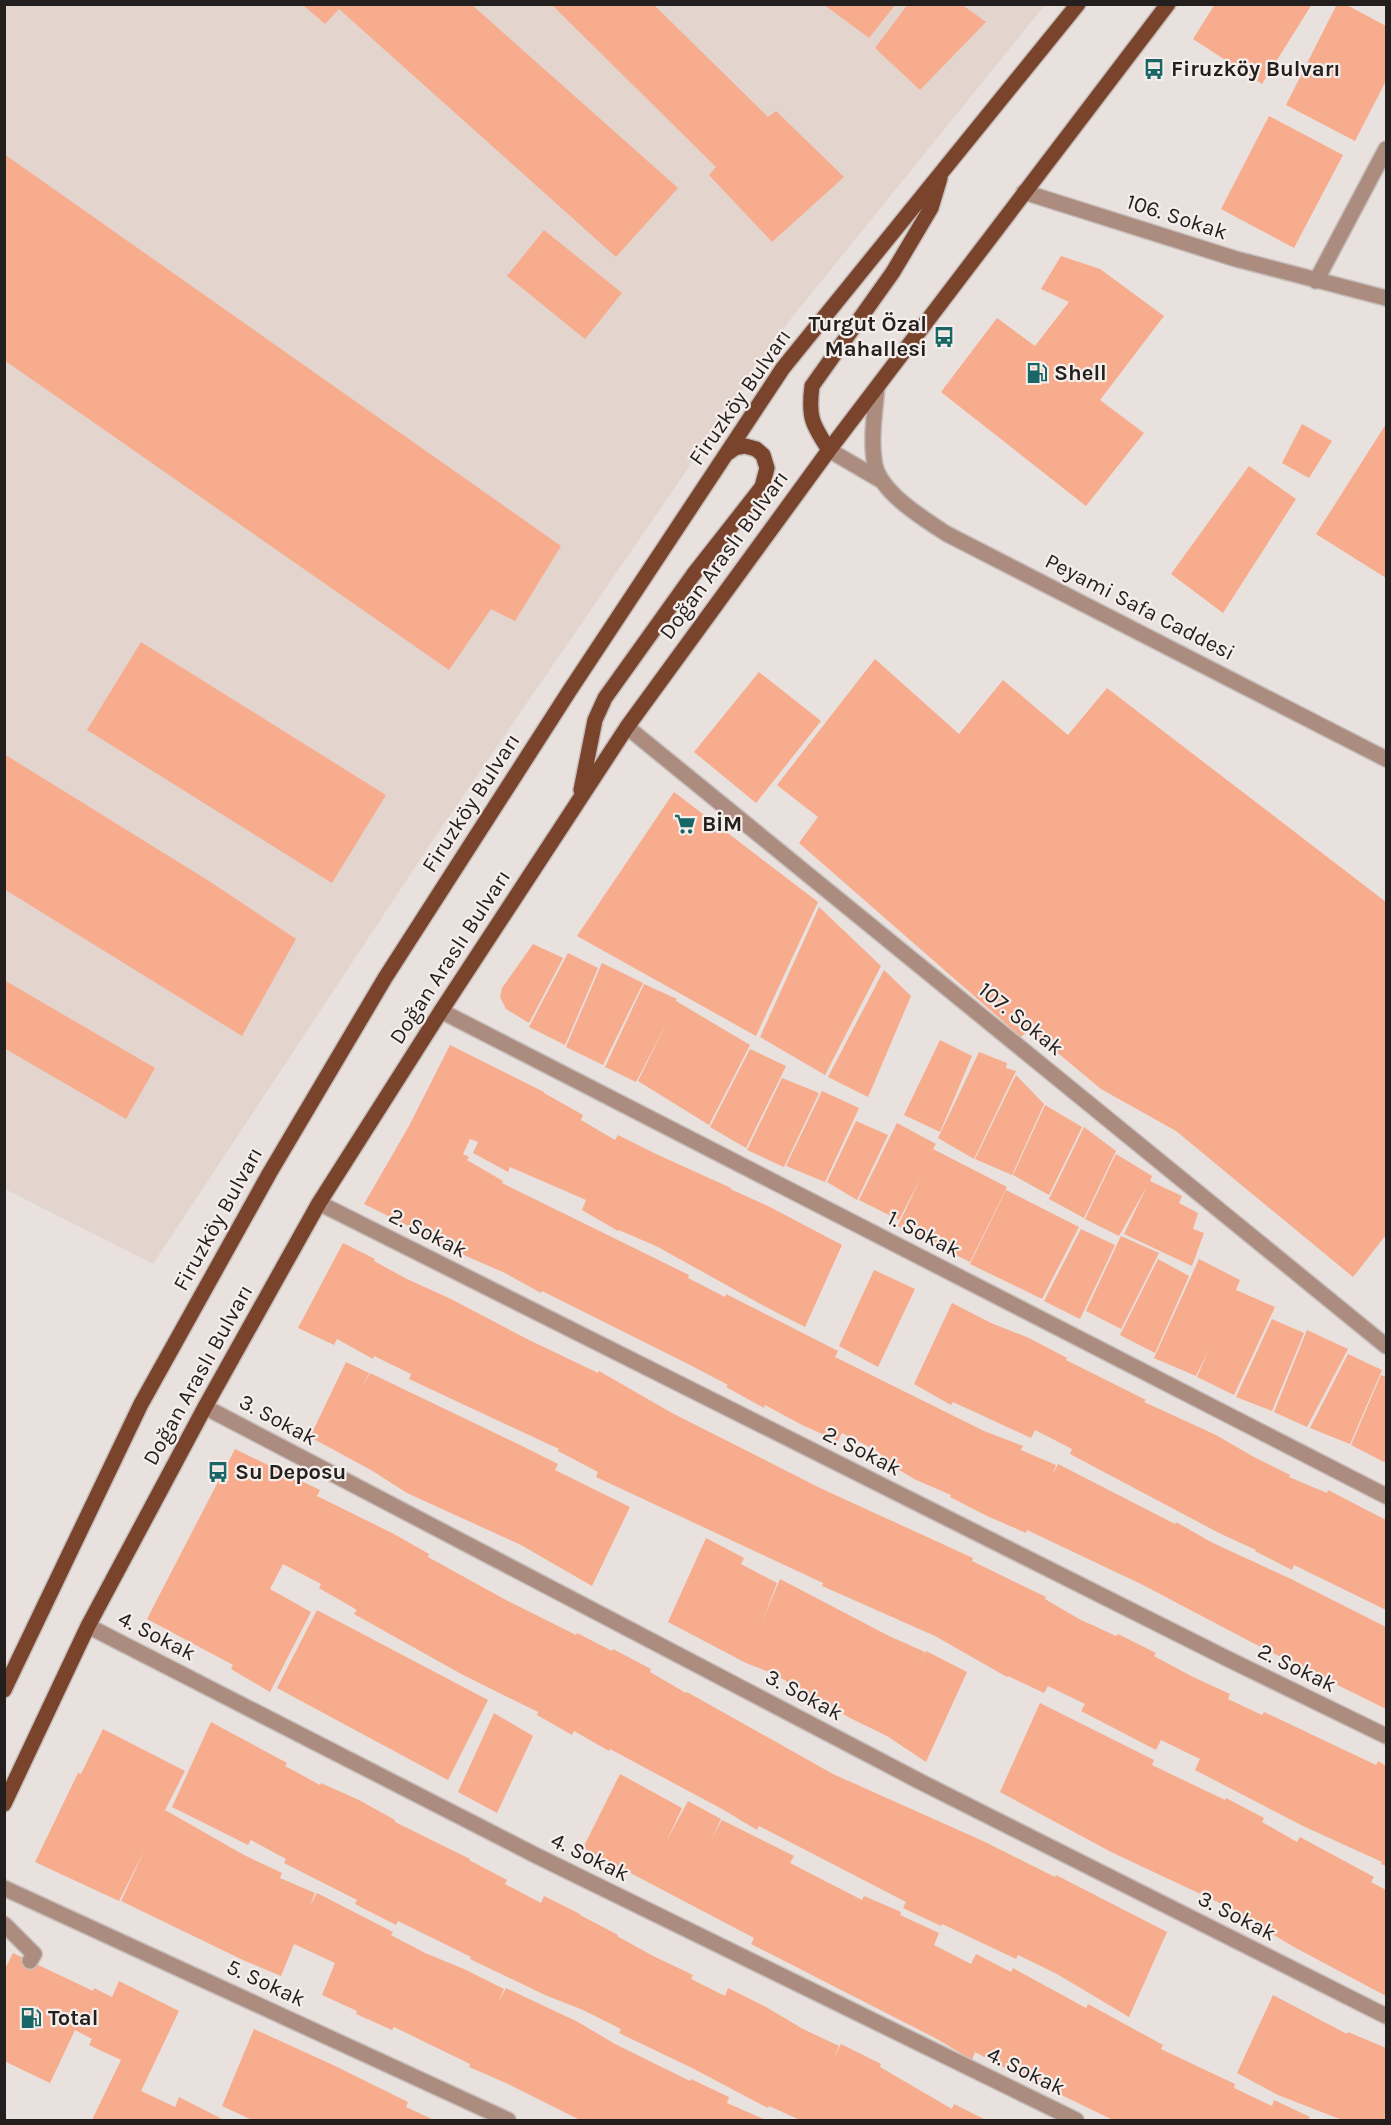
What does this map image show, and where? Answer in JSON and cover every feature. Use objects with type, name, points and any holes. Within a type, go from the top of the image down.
[{"type":"main road","name":"Firuzköy Bulvarı","points":[[4,1690],[141,1404],[275,1164],[385,978],[570,690],[783,368],[977,131],[1077,4]]},
{"type":"main road","points":[[1024,192],[1168,4]]},
{"type":"main road","points":[[829,450],[814,427],[809,407],[812,386],[892,272],[926,218],[942,171]]},
{"type":"main road","name":"Doğan Araslı Bulvarı","points":[[4,1804],[88,1626],[205,1407],[319,1203],[441,1011],[627,727],[829,450],[1024,192]]},
{"type":"main road","points":[[580,799],[595,720],[605,698],[693,574],[762,487],[767,468],[763,455],[756,449],[745,446],[735,448],[726,454]]},
{"type":"street","points":[[1316,281],[1386,148]]},
{"type":"street","name":"106. Sokak","points":[[1024,192],[1236,259],[1386,298]]},
{"type":"street","points":[[877,387],[873,442],[875,467],[882,481]]},
{"type":"street","points":[[829,450],[882,481]]},
{"type":"street","name":"Peyami Safa Caddesi","points":[[882,481],[908,509],[947,534],[1386,759]]},
{"type":"street","name":"107. Sokak","points":[[627,727],[1386,1346]]},
{"type":"street","name":"1. Sokak","points":[[441,1011],[1386,1496]]},
{"type":"street","name":"2. Sokak","points":[[319,1203],[1386,1736]]},
{"type":"street","name":"3. Sokak","points":[[205,1407],[909,1776],[1386,2016]]},
{"type":"street","name":"4. Sokak","points":[[88,1626],[535,1855],[1076,2121]]},
{"type":"street","name":"5. Sokak","points":[[4,1888],[508,2121]]},
{"type":"street","points":[[4,1924],[34,1954],[30,1961]]},
{"type":"shaded area","points":[[4,5],[1045,5],[790,320],[439,831],[153,1264],[5,1189]]},
{"type":"building","points":[[551,4],[653,4],[768,117],[776,111],[844,177],[772,242],[709,175],[716,167]]},
{"type":"building","points":[[823,4],[896,4],[869,38]]},
{"type":"building","points":[[908,4],[961,4],[986,22],[920,90],[875,48]]},
{"type":"building","points":[[1215,4],[1312,4],[1262,84],[1193,39]]},
{"type":"building","points":[[1337,4],[1345,4],[1386,26],[1386,81],[1355,141],[1286,105]]},
{"type":"building","points":[[303,5],[472,5],[678,188],[616,257],[339,9],[325,24]]},
{"type":"building","points":[[1269,116],[1343,155],[1294,248],[1221,209]]},
{"type":"building","points":[[4,154],[561,546],[515,621],[491,609],[449,670],[4,360]]},
{"type":"building","points":[[544,230],[622,293],[585,339],[507,276]]},
{"type":"building","points":[[1061,256],[1100,269],[1164,316],[1100,400],[1144,433],[1086,506],[941,392],[997,318],[1035,346],[1069,302],[1041,289]]},
{"type":"building","points":[[1302,424],[1332,441],[1309,478],[1282,463]]},
{"type":"building","points":[[1386,424],[1386,578],[1316,534]]},
{"type":"building","points":[[1249,466],[1296,499],[1223,613],[1171,574]]},
{"type":"building","points":[[141,642],[386,795],[332,883],[87,730]]},
{"type":"building","points":[[875,659],[959,734],[1003,680],[1068,735],[1107,688],[1386,902],[1386,1235],[1353,1277],[1176,1131],[1101,1089],[1029,1029],[1021,1037],[799,843],[818,817],[777,785]]},
{"type":"building","points":[[759,672],[821,721],[756,803],[694,752]]},
{"type":"building","points":[[4,754],[209,881],[296,939],[242,1036],[4,889]]},
{"type":"building","points":[[674,792],[818,902],[756,1036],[577,936]]},
{"type":"building","points":[[819,907],[881,966],[825,1075],[760,1037]]},
{"type":"building","points":[[533,944],[563,958],[529,1023],[506,1009],[500,997],[502,988]]},
{"type":"building","points":[[568,953],[598,968],[565,1045],[529,1027]]},
{"type":"building","points":[[602,963],[643,983],[603,1065],[566,1047]]},
{"type":"building","points":[[884,970],[911,996],[868,1097],[828,1077]]},
{"type":"building","points":[[4,980],[155,1068],[126,1119],[4,1048]]},
{"type":"building","points":[[644,984],[677,999],[676,1001],[750,1045],[709,1125],[638,1081],[668,1020],[636,1082],[605,1067]]},
{"type":"building","points":[[940,1040],[972,1056],[940,1132],[904,1115]]},
{"type":"building","points":[[450,1045],[544,1092],[583,1115],[581,1120],[615,1140],[618,1135],[768,1206],[842,1245],[805,1327],[658,1247],[618,1231],[582,1210],[586,1200],[510,1167],[508,1172],[473,1153],[478,1142],[470,1139],[463,1154],[469,1157],[467,1160],[503,1181],[502,1183],[689,1275],[688,1278],[725,1297],[726,1294],[838,1351],[835,1357],[984,1431],[1023,1446],[1021,1450],[1056,1465],[1053,1474],[1058,1464],[1386,1627],[1386,1709],[1143,1585],[1027,1530],[1026,1533],[987,1516],[950,1497],[951,1495],[914,1479],[877,1456],[879,1452],[842,1433],[838,1441],[765,1405],[764,1408],[690,1365],[364,1204],[409,1126]]},
{"type":"building","points":[[750,1049],[786,1066],[746,1148],[710,1127]]},
{"type":"building","points":[[979,1052],[1007,1063],[1006,1068],[1016,1071],[974,1159],[938,1138]]},
{"type":"building","points":[[1016,1075],[1044,1104],[1012,1175],[975,1159]]},
{"type":"building","points":[[782,1078],[819,1093],[784,1167],[747,1150]]},
{"type":"building","points":[[822,1091],[859,1108],[825,1182],[786,1166]]},
{"type":"building","points":[[1045,1105],[1082,1127],[1049,1195],[1013,1175]]},
{"type":"building","points":[[856,1121],[888,1135],[857,1200],[827,1182]]},
{"type":"building","points":[[897,1123],[936,1144],[933,1149],[1007,1187],[970,1262],[898,1226],[921,1177],[899,1220],[859,1200]]},
{"type":"building","points":[[1084,1127],[1116,1151],[1084,1218],[1049,1199]]},
{"type":"building","points":[[1116,1154],[1152,1176],[1150,1181],[1182,1196],[1179,1203],[1198,1213],[1193,1229],[1204,1233],[1192,1266],[1124,1234],[1147,1186],[1119,1236],[1085,1219]]},
{"type":"building","points":[[1006,1190],[1079,1227],[1042,1299],[970,1264]]},
{"type":"building","points":[[1081,1229],[1115,1245],[1080,1319],[1044,1301]]},
{"type":"building","points":[[1121,1236],[1159,1253],[1121,1329],[1086,1311]]},
{"type":"building","points":[[343,1243],[407,1279],[525,1338],[598,1373],[599,1371],[672,1413],[820,1488],[973,1558],[972,1561],[1046,1597],[1045,1599],[1079,1619],[1116,1636],[1118,1634],[1156,1653],[1154,1656],[1230,1694],[1228,1699],[1262,1715],[1264,1712],[1376,1765],[1378,1761],[1386,1766],[1386,1866],[1195,1770],[1200,1759],[1161,1740],[1156,1750],[1081,1711],[1085,1704],[1048,1686],[1044,1693],[1007,1677],[935,1636],[822,1586],[823,1583],[596,1477],[598,1472],[558,1451],[559,1449],[409,1379],[411,1374],[374,1356],[373,1359],[337,1339],[334,1345],[298,1328]]},
{"type":"building","points":[[1158,1259],[1189,1276],[1155,1353],[1120,1335]]},
{"type":"building","points":[[1199,1259],[1240,1280],[1236,1290],[1275,1307],[1234,1395],[1197,1377],[1210,1347],[1196,1376],[1154,1358]]},
{"type":"building","points":[[874,1270],[915,1289],[878,1367],[839,1346]]},
{"type":"building","points":[[952,1303],[991,1323],[1029,1338],[1067,1358],[1066,1360],[1146,1400],[1144,1402],[1216,1435],[1290,1475],[1289,1477],[1327,1493],[1328,1490],[1386,1520],[1386,1610],[1294,1565],[1292,1570],[1219,1533],[1070,1454],[1072,1449],[1035,1430],[1031,1438],[953,1402],[951,1405],[914,1384]]},
{"type":"building","points":[[1272,1319],[1304,1333],[1272,1411],[1236,1397]]},
{"type":"building","points":[[1307,1330],[1348,1349],[1307,1427],[1274,1412]]},
{"type":"building","points":[[1348,1354],[1382,1370],[1350,1444],[1310,1428]]},
{"type":"building","points":[[346,1362],[369,1373],[362,1387],[370,1373],[558,1464],[555,1470],[630,1507],[592,1586],[521,1545],[407,1493],[371,1470],[310,1437]]},
{"type":"building","points":[[1381,1375],[1386,1377],[1386,1463],[1351,1445]]},
{"type":"building","points":[[235,1449],[320,1490],[317,1496],[394,1534],[429,1554],[428,1557],[506,1600],[651,1669],[650,1672],[686,1693],[833,1774],[983,1841],[1055,1877],[1056,1875],[1167,1932],[1129,2017],[1057,1974],[1018,1955],[1016,1959],[903,1908],[906,1902],[759,1826],[757,1830],[722,1809],[574,1731],[572,1735],[537,1715],[538,1712],[463,1675],[354,1614],[357,1610],[319,1588],[321,1584],[283,1564],[270,1589],[311,1612],[270,1692],[231,1669],[233,1665],[147,1619]]},
{"type":"building","points":[[706,1538],[744,1558],[741,1564],[777,1583],[762,1622],[780,1579],[889,1636],[925,1652],[919,1664],[926,1651],[967,1672],[926,1762],[887,1736],[850,1718],[774,1674],[746,1663],[668,1622]]},
{"type":"building","points":[[317,1610],[488,1700],[448,1780],[277,1688]]},
{"type":"building","points":[[1040,1703],[1154,1760],[1152,1765],[1225,1800],[1226,1798],[1264,1818],[1262,1822],[1297,1842],[1300,1837],[1374,1877],[1371,1882],[1386,1890],[1386,1996],[1294,1947],[1222,1904],[1111,1852],[1000,1792]]},
{"type":"building","points":[[494,1713],[533,1736],[497,1813],[458,1792]]},
{"type":"building","points":[[211,1722],[287,1763],[285,1766],[320,1785],[321,1783],[359,1800],[395,1822],[470,1859],[507,1880],[505,1884],[541,1903],[544,1896],[653,1956],[693,1975],[691,1979],[725,1996],[728,1988],[839,2046],[833,2060],[841,2044],[881,2064],[880,2067],[952,2109],[954,2104],[986,2120],[800,2120],[769,2106],[768,2108],[619,2033],[621,2029],[583,2010],[545,1995],[470,1959],[471,1957],[398,1921],[396,1925],[355,1904],[357,1900],[284,1863],[286,1859],[251,1840],[248,1845],[172,1807]]},
{"type":"building","points":[[103,1729],[185,1771],[165,1810],[244,1855],[282,1873],[280,1878],[315,1893],[310,1906],[317,1893],[393,1932],[391,1935],[425,1953],[504,1989],[498,2003],[506,1988],[578,2022],[615,2044],[690,2081],[691,2079],[729,2097],[727,2103],[766,2120],[580,2120],[469,2067],[470,2064],[394,2027],[392,2030],[356,2014],[357,2011],[322,1995],[335,1963],[294,1944],[281,1976],[121,1901],[146,1847],[119,1901],[35,1862],[78,1773],[81,1774]]},
{"type":"building","points":[[620,1774],[682,1808],[666,1842],[688,1801],[721,1819],[712,1838],[722,1820],[794,1856],[790,1863],[862,1900],[864,1896],[901,1912],[900,1915],[939,1933],[934,1945],[971,1964],[976,1954],[1011,1972],[1013,1968],[1086,2008],[1088,2004],[1163,2045],[1161,2049],[1235,2084],[1234,2088],[1272,2106],[1274,2100],[1310,2117],[1308,2120],[1113,2120],[1047,2088],[1046,2090],[975,2052],[972,2060],[937,2039],[751,1944],[754,1938],[583,1848]]},
{"type":"building","points":[[13,1953],[93,1991],[94,1988],[112,1997],[119,1981],[179,2011],[141,2091],[175,2107],[179,2097],[224,2120],[92,2120],[121,2060],[89,2045],[92,2039],[75,2030],[50,2083],[4,2061],[4,1971]]},
{"type":"building","points":[[1273,1995],[1347,2034],[1348,2032],[1386,2048],[1386,2120],[1342,2120],[1278,2095],[1237,2073]]},
{"type":"building","points":[[254,2029],[408,2102],[406,2107],[434,2120],[252,2120],[222,2106]]},
{"type":"place","name":"Firuzköy Bulvarı","points":[[1154,69]]},
{"type":"place","name":"Turgut Özal Mahallesi","points":[[944,337]]},
{"type":"place","name":"Shell","points":[[1037,373]]},
{"type":"place","name":"BİM","points":[[685,824]]},
{"type":"place","name":"Su Deposu","points":[[218,1472]]},
{"type":"place","name":"Total","points":[[31,2018]]}]
